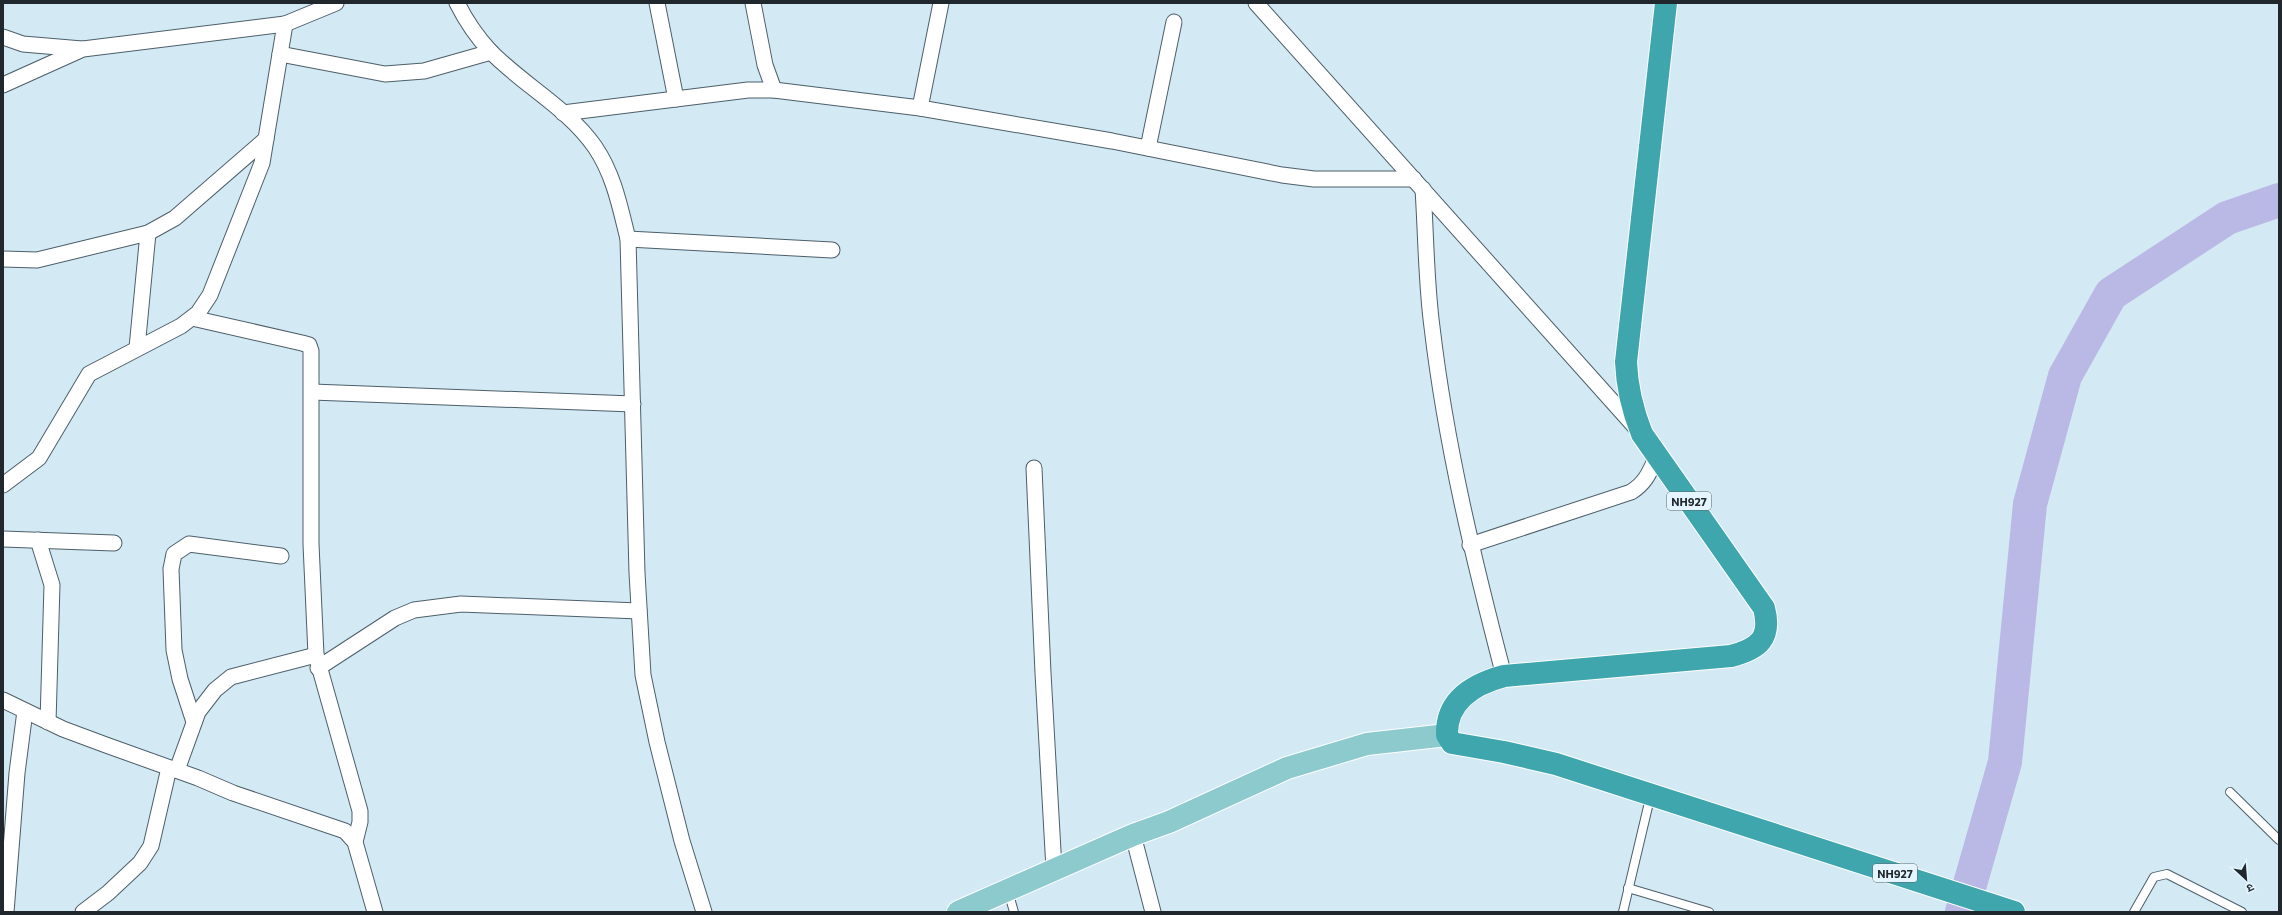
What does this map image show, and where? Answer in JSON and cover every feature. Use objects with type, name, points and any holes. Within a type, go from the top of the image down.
[{"type":"highway","name":"NH927","points":[[1666,3],[1626,362],[1627,387],[1632,411],[1642,434],[1764,608],[1767,620],[1766,633],[1759,644],[1747,652],[1731,656],[1504,676],[1488,680],[1463,696],[1448,716],[1446,735],[1452,743],[1504,752],[1556,764],[2014,912]]},
{"type":"main road","points":[[958,912],[1132,835],[1169,822],[1287,768],[1368,744],[1446,735]]},
{"type":"street","points":[[3,37],[23,44],[83,49],[285,24],[336,3]]},
{"type":"street","points":[[457,3],[467,21],[491,52],[577,125],[595,147],[608,167],[628,239],[639,611],[643,674],[657,742],[682,841],[704,912]]},
{"type":"street","points":[[657,3],[676,99]]},
{"type":"street","points":[[752,3],[765,64],[774,90]]},
{"type":"street","points":[[920,108],[940,3]]},
{"type":"street","points":[[1256,3],[1642,434]]},
{"type":"street","points":[[1148,148],[1174,22]]},
{"type":"street","points":[[3,485],[39,458],[89,374],[181,326],[198,313],[210,295],[262,163],[285,24]]},
{"type":"street","points":[[3,85],[83,49]]},
{"type":"street","points":[[280,54],[385,74],[424,71],[491,52]]},
{"type":"street","points":[[563,113],[748,90],[774,90],[920,108],[1148,148],[1282,175],[1314,179],[1418,184]]},
{"type":"street","points":[[3,259],[38,260],[148,233],[175,218],[266,139]]},
{"type":"street","points":[[1418,184],[1432,327],[1445,416],[1470,545],[1504,676]]},
{"type":"street","points":[[137,348],[148,233]]},
{"type":"street","points":[[628,239],[832,250]]},
{"type":"street","points":[[192,318],[309,345],[312,351],[311,552],[317,662],[360,811],[360,822],[355,842]]},
{"type":"street","points":[[312,392],[632,404]]},
{"type":"street","points":[[1470,545],[1631,492],[1640,487],[1648,477],[1657,456]]},
{"type":"street","points":[[1034,468],[1054,869]]},
{"type":"street","points":[[3,539],[114,543]]},
{"type":"street","points":[[38,540],[52,585],[48,722]]},
{"type":"street","points":[[194,722],[180,679],[174,650],[171,569],[174,554],[189,544],[281,556]]},
{"type":"street","points":[[84,912],[108,894],[140,863],[150,846],[173,769],[194,722],[204,702],[215,690],[231,677],[317,662],[395,618],[422,609],[461,604],[639,611]]},
{"type":"street","points":[[3,700],[48,722],[234,793],[345,831],[355,842],[375,912]]},
{"type":"street","points":[[6,912],[17,773],[25,711]]},
{"type":"street","points":[[1132,835],[1153,912]]},
{"type":"lane","points":[[2230,792],[2279,840]]},
{"type":"lane","points":[[1623,912],[1651,794]]},
{"type":"lane","points":[[2134,912],[2154,877],[2167,874],[2242,912]]},
{"type":"lane","points":[[1628,888],[1709,912]]},
{"type":"lane","points":[[1008,890],[1014,912]]},
{"type":"waterway","points":[[1962,912],[2005,762],[2030,504],[2065,376],[2111,294],[2227,218],[2279,200]]}]
